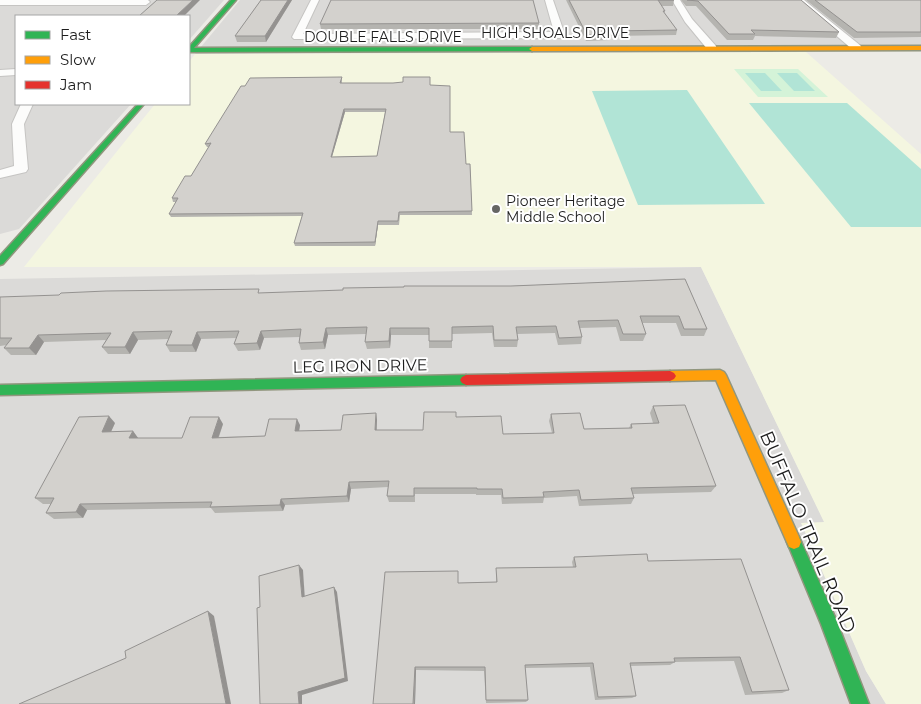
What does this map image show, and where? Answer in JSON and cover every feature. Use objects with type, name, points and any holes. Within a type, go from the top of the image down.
[{"type":"street","points":[[190,49],[234,0]]},
{"type":"street","name":"DOUBLE FALLS DRIVE","points":[[315,0],[297,38],[560,35],[550,0]]},
{"type":"street","points":[[676,0],[688,20],[712,48]]},
{"type":"street","points":[[799,0],[857,48]]},
{"type":"street","points":[[0,2],[147,1]]},
{"type":"street","points":[[134,11],[147,1]]},
{"type":"street","name":"HIGH SHOALS DRIVE","points":[[190,50],[921,48]]},
{"type":"street","points":[[0,72],[15,72]]},
{"type":"street","points":[[0,174],[22,169],[18,124],[27,105]]},
{"type":"street","points":[[0,262],[140,105]]},
{"type":"street","name":"LEG IRON DRIVE","points":[[0,390],[720,375]]},
{"type":"street","name":"BUFFALO TRAIL ROAD","points":[[720,375],[829,623],[860,704]]},
{"type":"shaded area","points":[[0,0],[224,0],[190,39],[190,15],[15,15],[15,105],[130,105],[19,229],[0,234]]},
{"type":"shaded area","points":[[240,0],[921,0],[921,51],[195,54]]},
{"type":"shaded area","name":"Pioneer Heritage Middle School","points":[[806,52],[921,154],[921,704],[886,704],[866,671],[801,523],[824,522],[701,267],[24,267],[154,105],[190,105],[190,61],[195,54]]},
{"type":"shaded area","points":[[734,69],[798,69],[828,97],[758,97]]},
{"type":"shaded area","points":[[701,267],[825,523],[802,523],[866,671],[886,704],[0,704],[0,279]]},
{"type":"green space","points":[[745,73],[765,73],[782,91],[761,91]]},
{"type":"green space","points":[[777,73],[797,73],[815,91],[794,91]]},
{"type":"green space","points":[[687,90],[765,204],[638,205],[592,91]]},
{"type":"green space","points":[[749,103],[847,103],[921,169],[921,227],[851,227]]},
{"type":"building","points":[[157,0],[193,0],[177,15],[140,15]]},
{"type":"building","points":[[261,0],[288,0],[265,36],[235,36]]},
{"type":"building","points":[[331,0],[533,0],[539,23],[320,24]]},
{"type":"building","points":[[569,0],[658,0],[665,11],[663,11],[677,30],[609,31],[611,35],[587,35]]},
{"type":"building","points":[[687,0],[801,0],[839,32],[751,30],[755,34],[729,34],[698,1]]},
{"type":"building","points":[[815,0],[921,0],[921,32],[857,32]]},
{"type":"building","name":"Pioneer Heritage Middle School","points":[[342,77],[340,83],[393,83],[403,82],[403,77],[430,77],[430,85],[450,86],[450,132],[464,132],[466,164],[470,164],[472,211],[399,212],[398,221],[378,221],[375,242],[294,243],[303,213],[169,214],[178,198],[172,198],[185,176],[191,176],[211,143],[205,144],[241,86],[245,86],[250,78]],"holes":[[[344,109],[386,109],[377,156],[331,157]]]},
{"type":"building","points":[[685,279],[707,329],[684,329],[679,316],[640,316],[646,334],[623,334],[618,320],[578,321],[582,337],[559,338],[556,326],[516,327],[518,340],[494,340],[493,326],[452,327],[452,341],[429,341],[429,328],[390,328],[389,341],[365,342],[367,327],[326,328],[323,342],[299,343],[301,329],[261,331],[257,343],[234,344],[239,331],[197,332],[192,345],[166,345],[172,331],[133,332],[125,347],[102,347],[111,333],[38,335],[29,348],[4,348],[12,338],[0,338],[0,297],[106,291],[259,289],[258,293],[404,286],[511,286]]},
{"type":"building","points":[[685,405],[716,486],[631,488],[634,498],[581,500],[579,490],[543,492],[544,497],[503,498],[502,489],[414,488],[414,496],[387,496],[389,481],[349,482],[347,496],[281,499],[280,505],[210,507],[212,502],[80,504],[76,512],[46,513],[54,498],[35,498],[79,417],[109,416],[102,432],[133,431],[129,438],[182,438],[190,417],[219,417],[212,438],[265,436],[269,419],[297,419],[295,431],[341,430],[343,415],[376,413],[375,430],[423,430],[424,412],[456,412],[456,417],[501,416],[503,434],[554,433],[551,414],[580,413],[584,429],[632,428],[631,424],[659,423],[653,406]]},
{"type":"building","points":[[647,554],[648,561],[741,559],[789,690],[752,692],[740,657],[674,658],[675,662],[630,663],[636,696],[598,697],[593,663],[525,665],[528,700],[486,700],[485,667],[415,667],[413,704],[373,704],[385,572],[458,571],[458,583],[497,582],[496,568],[576,567],[574,557]]},
{"type":"building","points":[[299,565],[302,597],[334,587],[345,678],[298,692],[299,704],[260,704],[257,608],[260,607],[259,576]]},
{"type":"building","points":[[208,611],[226,704],[19,704],[126,658],[125,651]]},
{"type":"traffic: fast","points":[[190,49],[234,0]]},
{"type":"traffic: fast","points":[[190,50],[532,49]]},
{"type":"traffic: fast","points":[[0,262],[140,105]]},
{"type":"traffic: fast","points":[[0,390],[466,380]]},
{"type":"traffic: fast","points":[[794,542],[829,623],[860,704]]},
{"type":"traffic: slow","points":[[532,49],[921,48]]},
{"type":"traffic: slow","points":[[670,376],[720,375],[794,542]]},
{"type":"traffic: jam","points":[[466,380],[670,376]]},
{"type":"place","name":"Pioneer Heritage Middle School","points":[[496,209]]}]
